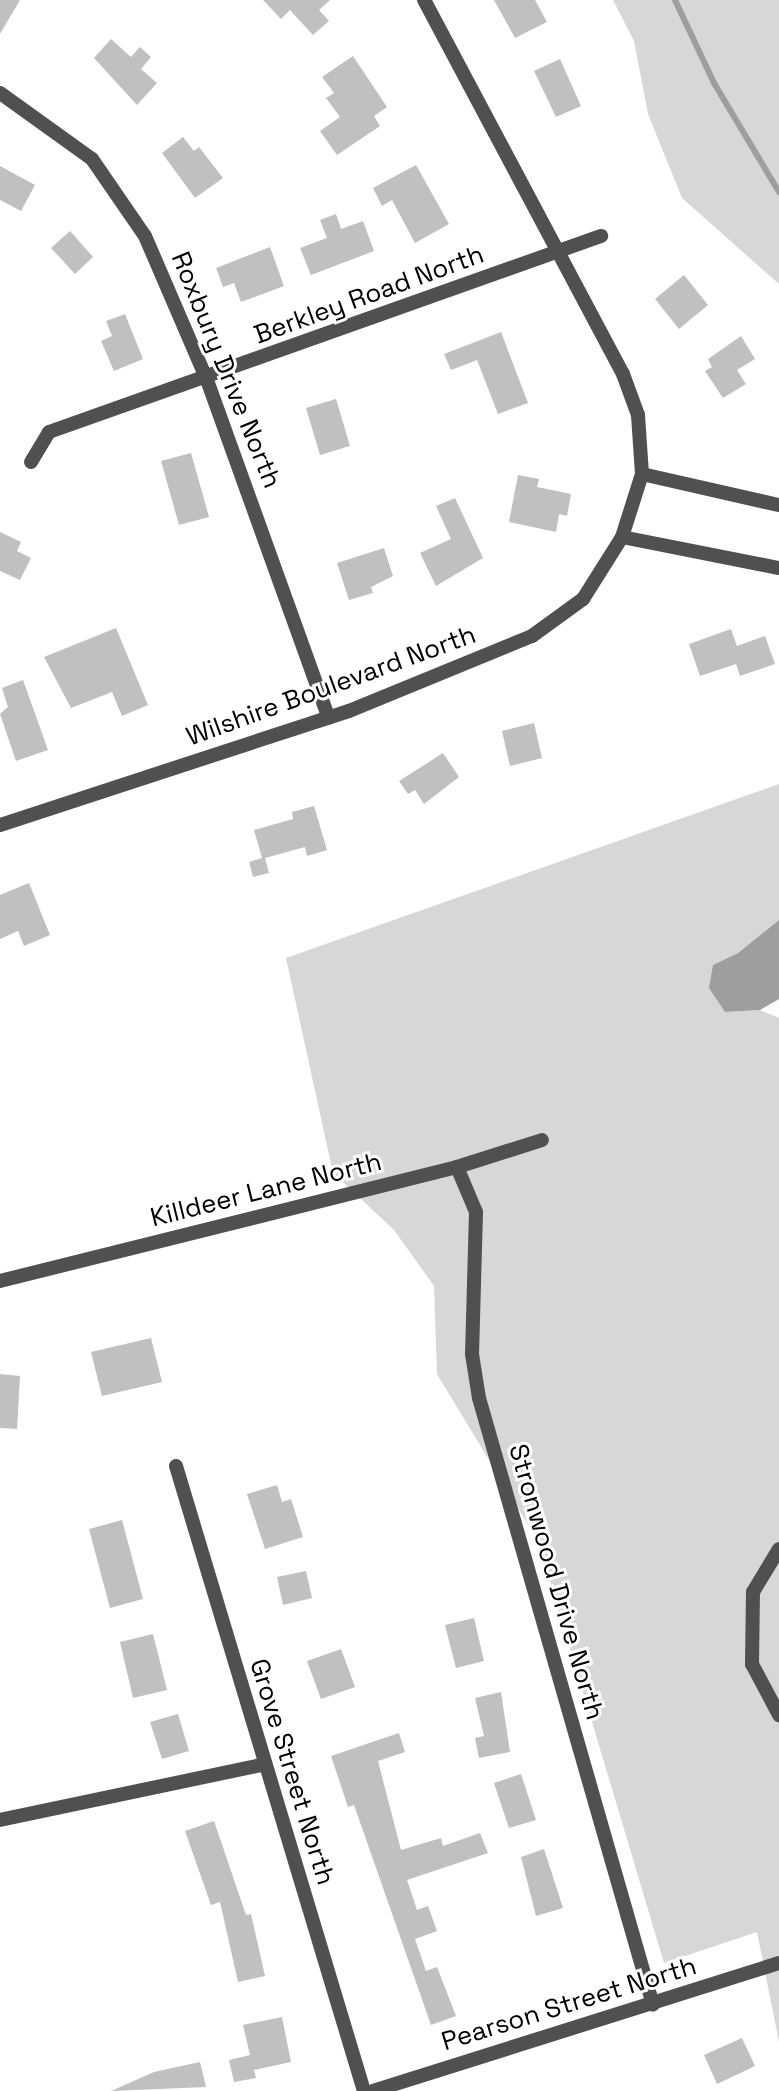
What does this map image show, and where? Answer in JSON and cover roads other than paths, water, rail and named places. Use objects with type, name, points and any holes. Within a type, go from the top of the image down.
[{"type":"street","name":"Wilshire Boulevard North","points":[[0,825],[329,718],[489,655],[563,618],[597,581],[622,537],[642,474],[638,415],[623,374],[424,0]]},
{"type":"street","name":"Roxbury Drive North","points":[[0,93],[64,135],[118,192],[145,236],[207,380],[329,718]]},
{"type":"street","name":"Berkley Road North","points":[[31,462],[49,432],[207,380],[601,236]]},
{"type":"street","points":[[642,474],[779,505]]},
{"type":"street","points":[[622,537],[779,568]]},
{"type":"street","name":"Killdeer Lane North","points":[[0,1281],[457,1167],[542,1140]]},
{"type":"street","name":"Stronwood Drive North","points":[[457,1167],[476,1212],[472,1354],[479,1398],[653,2005]]},
{"type":"street","name":"Grove Street North","points":[[176,1466],[364,2091]]},
{"type":"street","points":[[779,1549],[753,1592],[752,1664],[779,1715]]},
{"type":"street","points":[[0,1820],[265,1764]]},
{"type":"street","name":"Pearson Street North","points":[[373,2091],[779,1963]]},
{"type":"waterway","points":[[675,0],[714,83],[779,192]]}]
